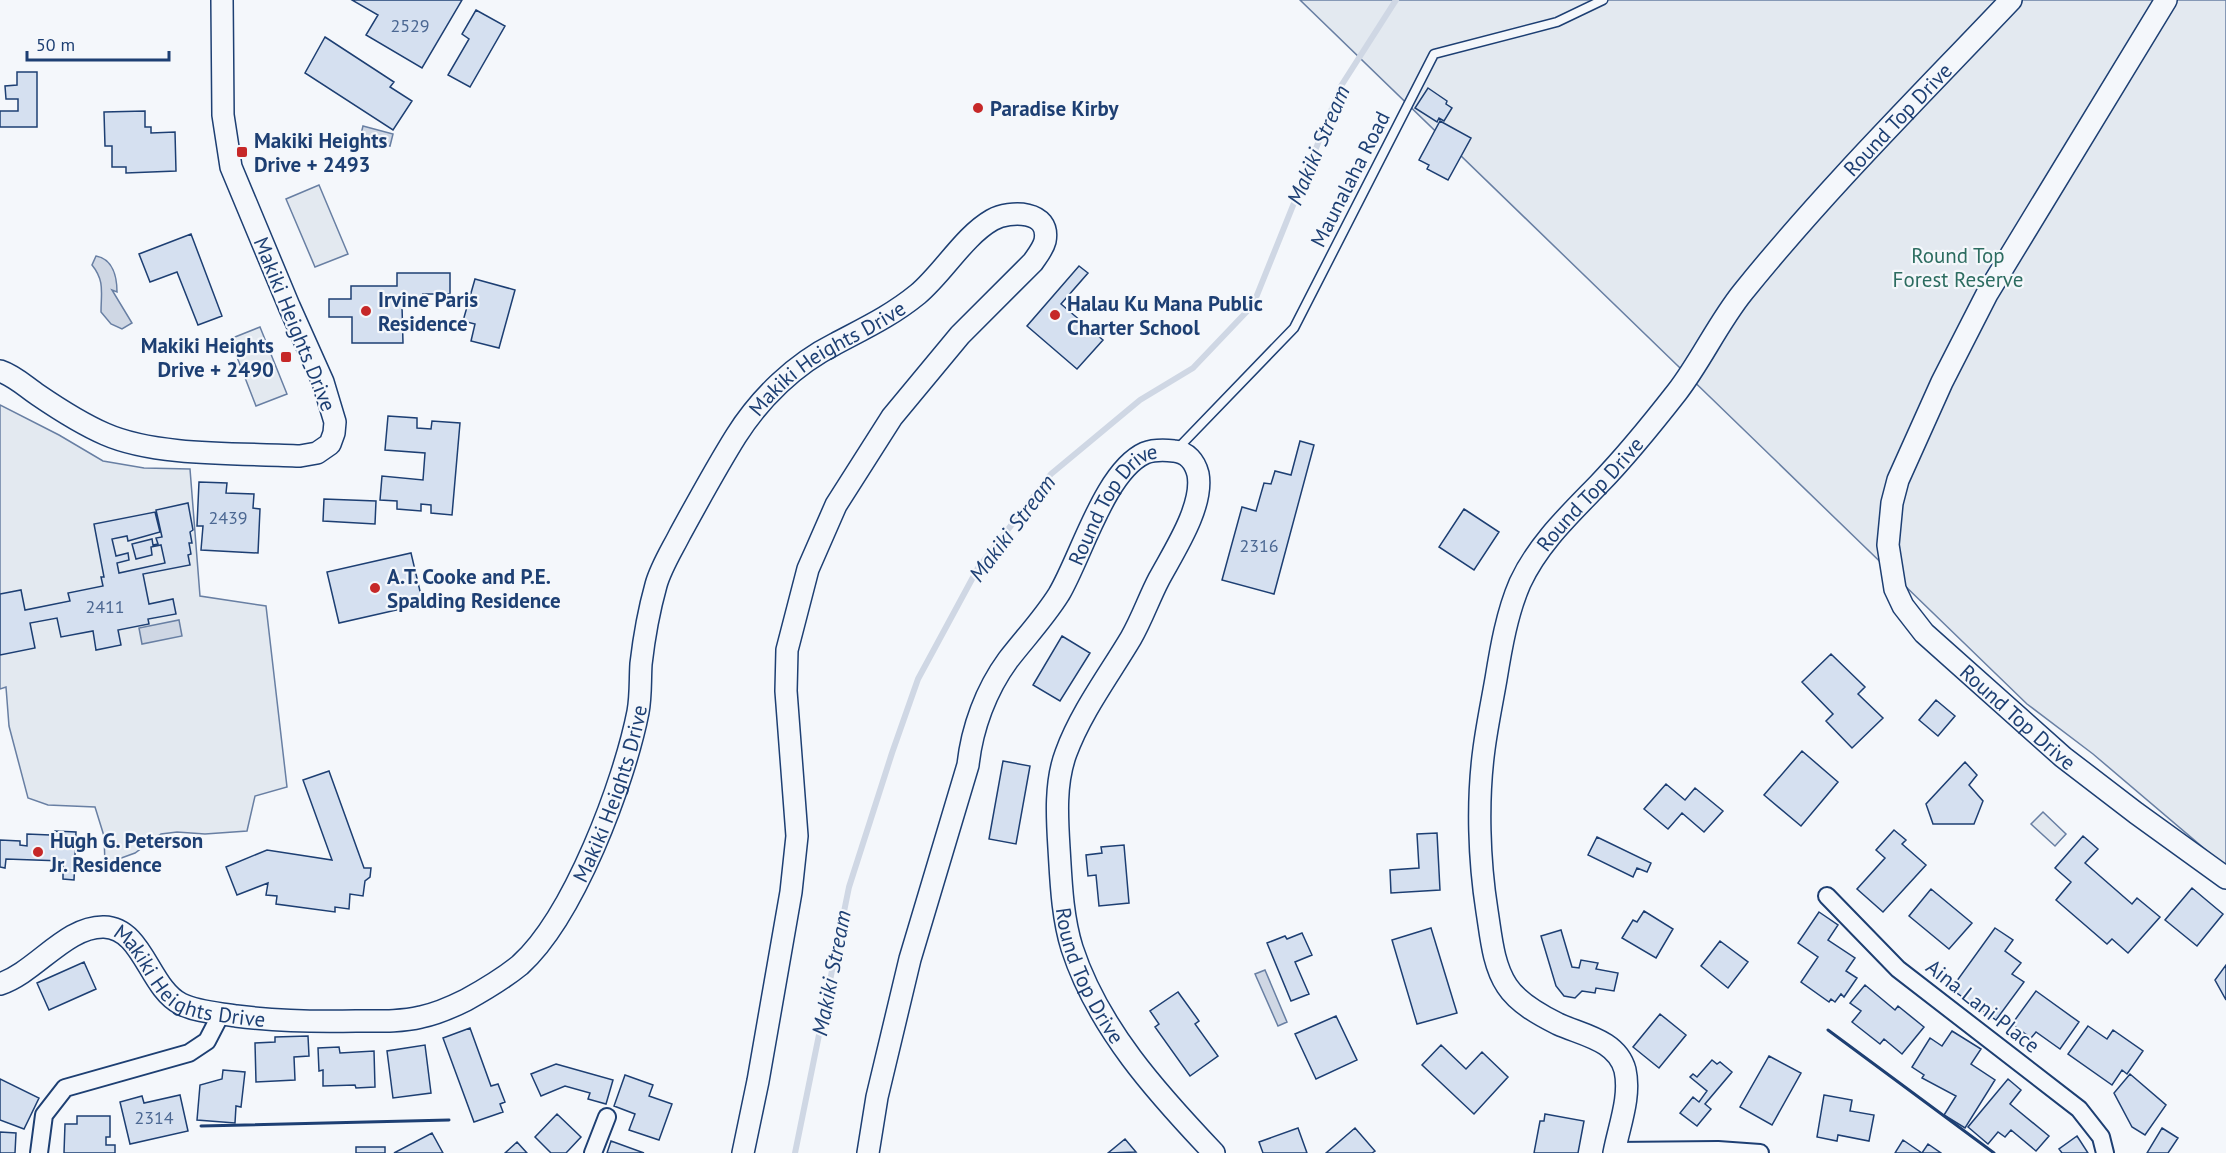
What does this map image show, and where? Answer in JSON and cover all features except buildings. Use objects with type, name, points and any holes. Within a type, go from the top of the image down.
[{"type":"street","name":"Makiki Heights Drive","points":[[0,371],[15,378],[78,421],[107,435],[134,444],[182,450],[300,456],[317,453],[330,444],[335,422],[323,382],[231,167],[222,116],[222,0]]},
{"type":"street","name":"Round Top Drive","points":[[1614,1152],[1627,1084],[1624,1066],[1617,1052],[1598,1040],[1559,1025],[1521,1001],[1507,986],[1496,962],[1491,934],[1483,885],[1480,831],[1483,751],[1502,647],[1519,586],[1535,554],[1560,524],[1602,481],[1678,390],[1740,296],[1807,215],[2011,0]]},
{"type":"street","name":"Round Top Drive","points":[[2166,0],[1987,294],[1942,382],[1898,480],[1892,503],[1888,546],[1895,589],[1903,606],[1924,633],[2063,757],[2226,878]]},
{"type":"street","name":"Makiki Heights Drive","points":[[0,984],[16,977],[81,931],[107,926],[124,934],[134,943],[155,978],[166,992],[180,1003],[221,1014],[275,1020],[327,1022],[401,1020],[423,1017],[466,1000],[519,965],[558,917],[572,893],[608,812],[638,711],[642,656],[657,579],[694,508],[738,433],[762,402],[791,374],[834,344],[876,324],[914,297],[932,282],[982,227],[994,219],[1011,213],[1027,213],[1040,222],[1044,232],[1045,241],[1041,249],[1033,262],[952,343],[892,417],[836,505],[808,569],[787,650],[786,691],[797,837],[791,892],[743,1153]]},
{"type":"street","name":"Round Top Drive","points":[[868,1153],[877,1097],[910,959],[968,765],[970,746],[984,701],[1008,660],[1044,618],[1061,591],[1113,482],[1132,462],[1146,453],[1179,451],[1193,461],[1198,474],[1198,498],[1133,634],[1080,722],[1065,754],[1059,784],[1057,820],[1061,887],[1072,947],[1089,988],[1107,1024],[1122,1045],[1214,1153]]},
{"type":"street","name":"Aina Lani Place","points":[[1827,896],[1898,969],[2079,1109],[2100,1137],[2105,1153]]},
{"type":"street","points":[[39,1153],[44,1115],[65,1088],[189,1053],[207,1041],[221,1014]]},
{"type":"street","points":[[593,1153],[607,1117]]},
{"type":"street","points":[[1614,1152],[1718,1150],[1760,1153]]},
{"type":"lane","name":"Maunalaha Road","points":[[1179,451],[1182,444],[1294,328],[1434,54],[1557,22],[1603,0]]},
{"type":"green space","name":"Round Top Forest Reserve","points":[[1300,0],[2226,0],[2226,867],[2093,754],[2027,704]]},
{"type":"green space","points":[[319,185],[348,254],[315,267],[286,199]]},
{"type":"green space","points":[[260,327],[287,394],[256,406],[230,339]]},
{"type":"green space","points":[[0,405],[59,435],[103,461],[144,468],[190,469],[200,596],[266,606],[287,787],[255,796],[247,831],[161,834],[135,853],[105,864],[104,836],[95,807],[48,805],[28,798],[9,726],[6,687],[0,689]]},
{"type":"green space","points":[[2043,812],[2066,834],[2055,846],[2031,824]]},
{"type":"shaded area","points":[[363,126],[393,134],[390,146],[360,138]]},
{"type":"shaded area","points":[[96,256],[110,265],[115,275],[117,292],[112,290],[132,323],[122,329],[111,324],[101,312],[101,282],[92,265]]},
{"type":"shaded area","points":[[179,620],[182,636],[142,644],[139,628]]},
{"type":"shaded area","points":[[1265,970],[1287,1022],[1278,1026],[1255,974]]},
{"type":"waterway","name":"Makiki Stream","points":[[795,1153],[849,887],[918,679],[978,568],[1051,474],[1140,400],[1193,368],[1253,305],[1341,86],[1396,0]]},
{"type":"wall","points":[[1828,1030],[1994,1153]]},
{"type":"wall","points":[[201,1126],[449,1120]]},
{"type":"place","name":"Paradise Kirby","points":[[978,108]]},
{"type":"place","name":"Makiki Heights Drive + 2493","points":[[242,152]]},
{"type":"place","name":"Irvine Paris Residence","points":[[366,311]]},
{"type":"place","name":"Halau Ku Mana Public Charter School","points":[[1055,315]]},
{"type":"place","name":"Makiki Heights Drive + 2490","points":[[286,357]]},
{"type":"place","name":"A.T. Cooke and P.E. Spalding Residence","points":[[375,588]]},
{"type":"place","name":"Hugh G. Peterson Jr. Residence","points":[[38,852]]}]
